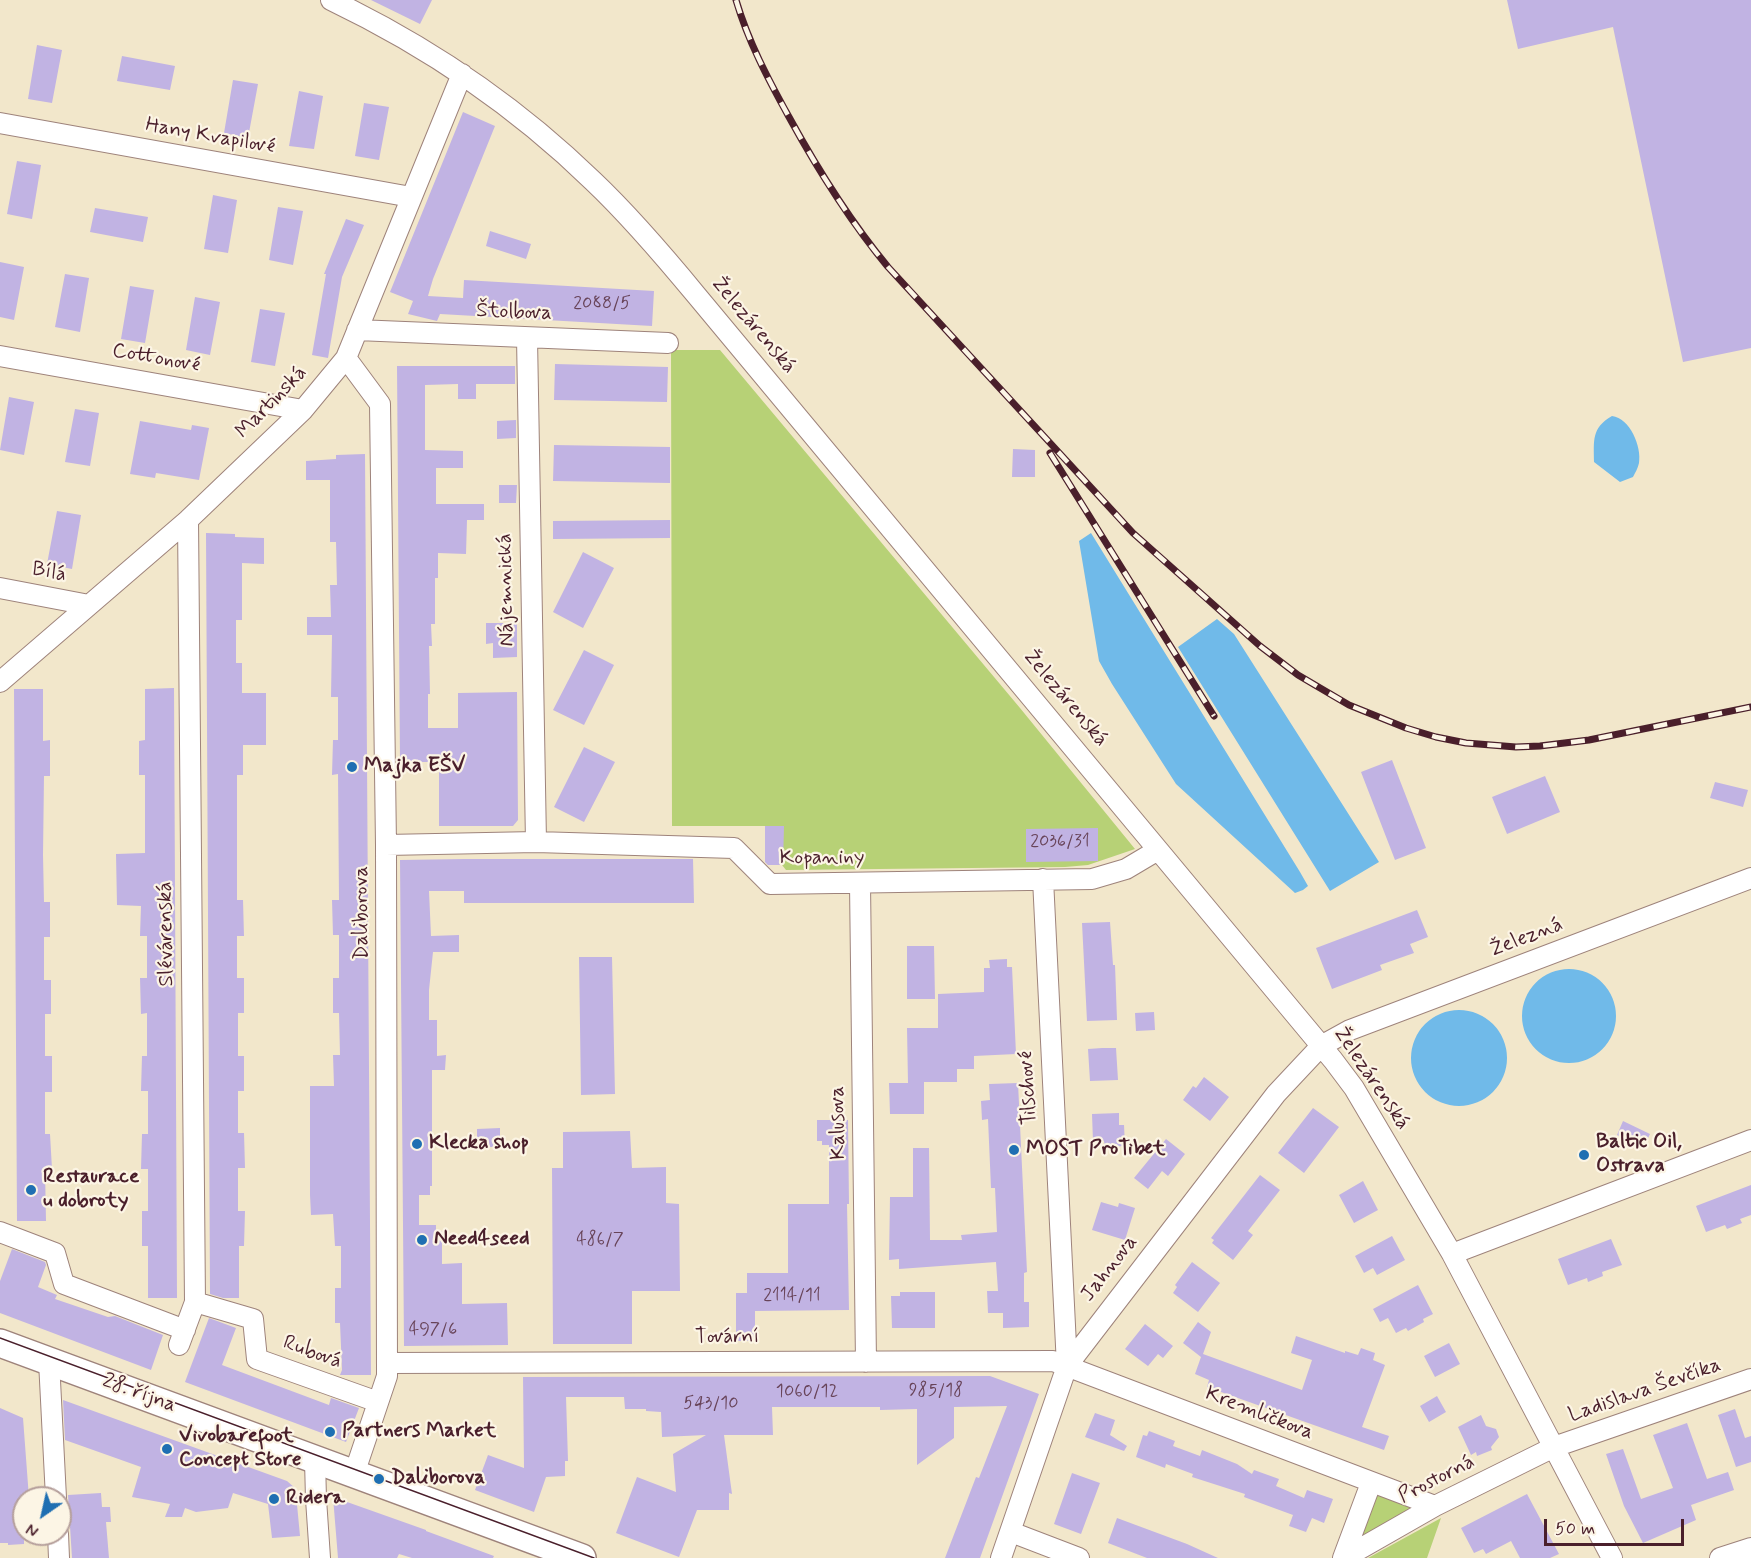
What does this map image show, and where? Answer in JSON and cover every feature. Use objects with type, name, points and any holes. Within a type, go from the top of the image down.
[{"type":"main road","name":"28. října","points":[[0,1343],[582,1558]]},
{"type":"street","name":"Železárenská","points":[[331,0],[462,74],[513,112],[576,165],[653,244],[1321,1046],[1354,1088],[1452,1254],[1612,1558]]},
{"type":"street","name":"Martinská","points":[[0,682],[188,520],[303,410],[346,358],[462,74]]},
{"type":"street","name":"Hany Kvapilové","points":[[0,123],[411,197]]},
{"type":"street","name":"Štolbova","points":[[357,330],[668,343]]},
{"type":"street","name":"Nájemnická","points":[[526,338],[536,842]]},
{"type":"street","name":"Cottonové","points":[[0,356],[303,410]]},
{"type":"street","name":"Daliborova","points":[[346,358],[380,404],[386,844],[387,1376],[354,1474]]},
{"type":"street","name":"Slévárenská","points":[[0,1232],[55,1253],[64,1284],[182,1338],[195,1302],[188,520]]},
{"type":"street","name":"Bílá","points":[[0,588],[89,605]]},
{"type":"street","name":"Kopaniny","points":[[386,844],[536,842],[735,848],[770,884],[1092,879],[1136,864],[1158,850]]},
{"type":"street","name":"Železná","points":[[1321,1046],[1350,1030],[1751,878]]},
{"type":"street","name":"Tilschové","points":[[1043,879],[1067,1366]]},
{"type":"street","name":"Kalusova","points":[[860,884],[866,1362]]},
{"type":"street","name":"Jahnova","points":[[1001,1558],[1067,1366],[1276,1094],[1321,1046]]},
{"type":"street","points":[[1452,1254],[1751,1140]]},
{"type":"street","name":"Rubová","points":[[195,1302],[253,1318],[257,1359],[378,1402]]},
{"type":"street","points":[[48,1361],[55,1486]]},
{"type":"street","name":"Tovární","points":[[387,1363],[1053,1361],[1067,1366]]},
{"type":"street","name":"Kremličkova","points":[[1067,1366],[1435,1506]]},
{"type":"street","name":"Ladislava Ševčíka","points":[[1554,1448],[1751,1379]]},
{"type":"street","name":"Prostorná","points":[[1343,1558],[1435,1506],[1554,1448]]},
{"type":"street","points":[[315,1460],[320,1553]]},
{"type":"street","points":[[1343,1558],[1371,1483]]},
{"type":"street","points":[[1011,1532],[1079,1558]]},
{"type":"street","points":[[1720,1558],[1751,1548]]},
{"type":"green space","points":[[671,350],[720,350],[1135,849],[1088,865],[1065,867],[786,870],[782,865],[783,826],[672,826]]},
{"type":"green space","points":[[1377,1491],[1420,1507],[1357,1542]]},
{"type":"green space","points":[[1441,1518],[1427,1558],[1368,1558]]},
{"type":"water","points":[[1612,416],[1624,422],[1629,428],[1639,449],[1639,463],[1633,477],[1620,482],[1594,462],[1594,441],[1597,430]]},
{"type":"water","points":[[1091,533],[1300,872],[1308,886],[1303,890],[1295,893],[1176,784],[1112,684],[1099,661],[1079,541]]},
{"type":"water","points":[[1217,619],[1234,634],[1379,862],[1330,891],[1178,647]]},
{"type":"water","points":[[1569,969],[1587,973],[1602,983],[1612,998],[1616,1016],[1612,1034],[1602,1049],[1587,1059],[1569,1063],[1551,1059],[1536,1049],[1526,1034],[1522,1016],[1526,998],[1536,983],[1551,973]]},
{"type":"water","points":[[1459,1010],[1477,1014],[1493,1024],[1503,1040],[1507,1058],[1503,1076],[1493,1092],[1477,1102],[1459,1106],[1441,1102],[1425,1092],[1415,1076],[1411,1058],[1415,1040],[1425,1024],[1441,1014]]},
{"type":"building","points":[[371,0],[432,0],[420,24]]},
{"type":"building","points":[[1507,0],[1751,0],[1751,348],[1683,362],[1613,27],[1518,49]]},
{"type":"building","points":[[37,45],[62,50],[52,103],[28,99]]},
{"type":"building","points":[[122,56],[175,66],[170,90],[117,81]]},
{"type":"building","points":[[233,80],[258,84],[248,138],[224,133]]},
{"type":"building","points":[[299,91],[323,96],[314,149],[289,146]]},
{"type":"building","points":[[364,103],[389,107],[379,160],[355,156]]},
{"type":"building","points":[[463,112],[495,126],[428,296],[463,298],[464,280],[654,291],[652,326],[440,314],[437,321],[408,314],[413,301],[390,292]]},
{"type":"building","points":[[17,161],[41,165],[32,219],[7,214]]},
{"type":"building","points":[[213,195],[237,200],[228,253],[204,249]]},
{"type":"building","points":[[278,207],[303,211],[293,265],[269,260]]},
{"type":"building","points":[[95,208],[148,217],[143,242],[90,232]]},
{"type":"building","points":[[346,219],[364,225],[342,277],[328,358],[312,355],[326,274],[324,274]]},
{"type":"building","points":[[490,231],[531,244],[526,259],[486,246]]},
{"type":"building","points":[[0,262],[24,267],[14,320],[0,317]]},
{"type":"building","points":[[65,274],[89,278],[80,332],[55,327]]},
{"type":"building","points":[[130,286],[154,290],[145,343],[121,339]]},
{"type":"building","points":[[195,297],[220,302],[210,355],[186,350]]},
{"type":"building","points":[[260,309],[285,313],[275,366],[251,362]]},
{"type":"building","points":[[555,364],[668,367],[667,402],[554,400]]},
{"type":"building","points":[[397,366],[515,366],[515,384],[476,384],[476,399],[458,399],[458,384],[425,385],[425,450],[463,451],[463,468],[436,468],[436,504],[484,504],[484,520],[467,520],[466,554],[438,553],[438,578],[435,578],[435,624],[431,624],[432,646],[429,646],[428,728],[458,728],[458,693],[517,692],[518,820],[513,826],[439,826],[439,762],[400,762]]},
{"type":"building","points":[[9,397],[34,402],[24,455],[0,450]]},
{"type":"building","points":[[75,409],[99,413],[90,466],[65,462]]},
{"type":"building","points":[[516,420],[516,438],[497,439],[497,421]]},
{"type":"building","points":[[140,421],[191,430],[192,425],[209,428],[199,480],[156,473],[155,478],[130,474]]},
{"type":"building","points":[[554,445],[670,447],[670,483],[553,481]]},
{"type":"building","points":[[1013,449],[1035,450],[1035,477],[1012,477]]},
{"type":"building","points":[[365,454],[371,1375],[340,1375],[342,1370],[340,1323],[335,1323],[335,1288],[341,1288],[341,1246],[335,1246],[333,1214],[311,1215],[310,1195],[310,1086],[334,1086],[333,1055],[340,1055],[339,1013],[333,1013],[333,978],[339,978],[339,935],[333,935],[332,900],[339,900],[338,774],[332,775],[333,740],[338,740],[338,697],[331,697],[332,635],[307,635],[307,617],[331,617],[330,585],[337,585],[336,542],[330,542],[330,480],[306,480],[306,461],[336,459],[336,455]]},
{"type":"building","points":[[499,485],[517,485],[516,503],[499,503]]},
{"type":"building","points":[[57,511],[81,515],[72,569],[47,564]]},
{"type":"building","points":[[670,520],[670,538],[553,539],[553,521]]},
{"type":"building","points":[[206,533],[264,538],[264,564],[242,563],[242,620],[236,620],[236,663],[242,663],[242,693],[266,693],[266,745],[243,745],[243,775],[237,775],[237,900],[243,900],[244,936],[237,936],[237,978],[244,978],[244,1013],[238,1013],[238,1056],[244,1056],[244,1091],[238,1091],[238,1133],[244,1133],[245,1168],[238,1168],[238,1211],[245,1211],[244,1246],[239,1246],[239,1298],[223,1298],[210,1294]]},
{"type":"building","points":[[583,552],[614,568],[583,628],[553,612]]},
{"type":"building","points":[[486,623],[517,623],[517,657],[493,658],[493,643],[486,644]]},
{"type":"building","points":[[584,650],[614,665],[584,725],[553,710]]},
{"type":"building","points":[[174,688],[177,1298],[148,1298],[148,1246],[142,1246],[142,1211],[148,1211],[148,1169],[141,1169],[142,1134],[148,1134],[148,1091],[141,1091],[142,1056],[147,1056],[147,1013],[141,1014],[140,978],[147,978],[147,936],[140,936],[141,906],[117,905],[116,854],[145,853],[145,775],[139,775],[139,741],[145,740],[145,689]]},
{"type":"building","points":[[14,689],[43,689],[43,741],[50,740],[50,776],[44,776],[43,855],[44,902],[50,902],[50,937],[44,937],[44,980],[51,980],[51,1014],[45,1014],[45,1056],[52,1056],[52,1092],[45,1092],[45,1134],[50,1134],[52,1169],[45,1169],[46,1221],[17,1221]]},
{"type":"building","points":[[584,747],[615,762],[584,822],[554,807]]},
{"type":"building","points":[[1392,760],[1426,848],[1395,860],[1361,772]]},
{"type":"building","points":[[1545,776],[1560,812],[1507,834],[1492,797]]},
{"type":"building","points":[[1715,782],[1748,790],[1743,807],[1710,798]]},
{"type":"building","points":[[765,826],[784,826],[783,865],[768,865],[765,862]]},
{"type":"building","points":[[1098,828],[1098,861],[1026,862],[1026,829]]},
{"type":"building","points":[[693,859],[694,903],[464,903],[464,891],[429,891],[431,936],[459,935],[459,952],[433,952],[429,1020],[437,1020],[437,1056],[446,1055],[445,1070],[432,1070],[432,1186],[430,1186],[430,1195],[419,1195],[419,1225],[436,1225],[436,1232],[442,1231],[442,1264],[462,1263],[462,1304],[507,1303],[508,1345],[404,1346],[400,860]]},
{"type":"building","points":[[1417,910],[1428,937],[1410,944],[1414,953],[1380,965],[1382,970],[1332,989],[1316,948]]},
{"type":"building","points":[[1110,922],[1113,965],[1115,965],[1117,1020],[1087,1021],[1082,923]]},
{"type":"building","points":[[907,946],[934,946],[935,999],[907,999]]},
{"type":"building","points":[[579,957],[612,957],[615,1094],[581,1095]]},
{"type":"building","points":[[1007,959],[1007,967],[1012,967],[1016,1054],[974,1056],[974,1069],[957,1069],[957,1082],[924,1082],[924,1114],[890,1114],[889,1083],[908,1083],[907,1028],[938,1028],[938,994],[984,992],[984,968],[990,968],[989,960]]},
{"type":"building","points":[[1154,1012],[1155,1030],[1136,1031],[1135,1013]]},
{"type":"building","points":[[1116,1048],[1118,1080],[1090,1081],[1088,1049]]},
{"type":"building","points":[[1204,1077],[1229,1097],[1210,1121],[1183,1100],[1193,1086],[1196,1088]]},
{"type":"building","points":[[1018,1083],[1027,1272],[1024,1273],[1024,1302],[1029,1302],[1029,1327],[1003,1328],[1003,1313],[988,1313],[987,1291],[998,1291],[996,1262],[899,1269],[899,1259],[889,1260],[890,1197],[913,1197],[913,1148],[929,1148],[930,1240],[962,1240],[961,1235],[997,1232],[995,1188],[991,1188],[988,1119],[982,1120],[981,1101],[990,1100],[989,1084]]},
{"type":"building","points":[[1313,1108],[1339,1127],[1304,1173],[1278,1153]]},
{"type":"building","points":[[1119,1113],[1119,1125],[1124,1125],[1125,1146],[1105,1147],[1104,1141],[1093,1141],[1092,1114]]},
{"type":"building","points":[[817,1120],[848,1120],[849,1310],[755,1311],[755,1341],[736,1341],[736,1293],[747,1293],[747,1273],[788,1273],[788,1204],[829,1204],[829,1145],[822,1145],[822,1141],[817,1141]]},
{"type":"building","points":[[1623,1121],[1650,1134],[1643,1148],[1617,1135]]},
{"type":"building","points":[[500,1128],[500,1147],[477,1147],[477,1129]]},
{"type":"building","points":[[630,1131],[632,1168],[666,1167],[666,1203],[679,1204],[680,1291],[632,1291],[632,1344],[553,1344],[552,1168],[563,1168],[563,1132]]},
{"type":"building","points":[[1166,1139],[1185,1154],[1168,1176],[1162,1171],[1148,1189],[1134,1178]]},
{"type":"building","points":[[1260,1175],[1280,1190],[1248,1231],[1253,1235],[1233,1260],[1212,1243],[1214,1240],[1211,1238]]},
{"type":"building","points":[[1363,1181],[1378,1210],[1354,1223],[1339,1195]]},
{"type":"building","points":[[1751,1185],[1751,1215],[1740,1219],[1742,1223],[1727,1229],[1725,1225],[1706,1232],[1696,1206]]},
{"type":"building","points":[[1101,1202],[1118,1207],[1119,1203],[1135,1208],[1125,1240],[1092,1230]]},
{"type":"building","points":[[1392,1236],[1405,1260],[1377,1275],[1373,1268],[1364,1273],[1355,1256]]},
{"type":"building","points":[[1611,1239],[1622,1265],[1602,1272],[1603,1276],[1588,1282],[1587,1278],[1568,1285],[1558,1259]]},
{"type":"building","points":[[12,1249],[45,1262],[38,1287],[57,1295],[55,1299],[108,1317],[115,1316],[163,1335],[151,1370],[0,1313],[0,1281]]},
{"type":"building","points":[[1192,1262],[1220,1283],[1198,1312],[1173,1293],[1177,1287],[1175,1285]]},
{"type":"building","points":[[1418,1285],[1433,1314],[1408,1331],[1406,1328],[1396,1333],[1388,1318],[1380,1322],[1373,1309]]},
{"type":"building","points":[[900,1292],[935,1292],[935,1328],[892,1328],[891,1296],[900,1296]]},
{"type":"building","points":[[209,1318],[236,1328],[222,1365],[329,1405],[331,1398],[359,1408],[346,1442],[185,1382]]},
{"type":"building","points":[[1198,1322],[1211,1332],[1203,1354],[1302,1390],[1312,1360],[1291,1353],[1296,1336],[1345,1353],[1345,1351],[1358,1355],[1361,1348],[1375,1353],[1373,1360],[1385,1365],[1362,1427],[1389,1436],[1384,1450],[1207,1387],[1209,1380],[1195,1374],[1201,1357],[1183,1343]]},
{"type":"building","points":[[1145,1324],[1173,1346],[1163,1358],[1158,1354],[1148,1366],[1125,1349]]},
{"type":"building","points":[[1449,1343],[1460,1364],[1435,1377],[1424,1356]]},
{"type":"building","points":[[990,1376],[1039,1394],[980,1558],[945,1558],[976,1477],[979,1478],[1007,1406],[954,1407],[954,1438],[917,1465],[917,1409],[772,1407],[773,1435],[724,1435],[732,1494],[729,1493],[729,1510],[697,1510],[679,1557],[616,1533],[637,1477],[676,1492],[673,1454],[706,1435],[662,1437],[661,1412],[625,1409],[624,1397],[566,1397],[568,1461],[565,1461],[565,1476],[546,1477],[534,1512],[475,1490],[488,1455],[524,1468],[523,1377]]},
{"type":"building","points":[[1437,1396],[1446,1412],[1429,1422],[1420,1406]]},
{"type":"building","points":[[63,1400],[287,1481],[295,1488],[300,1536],[272,1538],[268,1504],[233,1493],[228,1508],[196,1512],[185,1508],[182,1517],[165,1517],[170,1504],[132,1497],[141,1467],[65,1440]]},
{"type":"building","points":[[0,1408],[23,1418],[28,1486],[12,1486],[12,1545],[0,1543]]},
{"type":"building","points":[[1735,1409],[1745,1438],[1751,1436],[1751,1462],[1736,1467],[1718,1415]]},
{"type":"building","points":[[1095,1413],[1115,1420],[1110,1435],[1127,1446],[1124,1451],[1085,1437]]},
{"type":"building","points":[[1481,1415],[1486,1426],[1496,1429],[1499,1437],[1491,1447],[1492,1450],[1477,1456],[1476,1452],[1471,1455],[1458,1427]]},
{"type":"building","points":[[1687,1423],[1707,1479],[1728,1472],[1734,1490],[1691,1505],[1696,1520],[1643,1543],[1624,1506],[1606,1454],[1623,1449],[1641,1499],[1673,1488],[1653,1435]]},
{"type":"building","points":[[1149,1431],[1175,1441],[1173,1446],[1200,1456],[1202,1450],[1237,1464],[1252,1474],[1254,1470],[1279,1479],[1276,1486],[1304,1498],[1307,1490],[1333,1499],[1324,1523],[1312,1518],[1306,1532],[1289,1526],[1293,1515],[1244,1497],[1245,1494],[1192,1477],[1193,1474],[1166,1464],[1165,1468],[1136,1457],[1143,1435],[1147,1436]]},
{"type":"building","points":[[1072,1473],[1100,1483],[1081,1534],[1054,1524]]},
{"type":"building","points":[[101,1493],[102,1507],[110,1507],[111,1522],[106,1522],[109,1558],[72,1558],[72,1495]]},
{"type":"building","points":[[1527,1494],[1559,1554],[1550,1558],[1520,1558],[1511,1541],[1486,1554],[1483,1549],[1474,1553],[1461,1528]]},
{"type":"building","points":[[333,1497],[494,1556],[493,1558],[412,1558],[399,1554],[397,1558],[338,1558]]},
{"type":"building","points":[[1117,1518],[1218,1558],[1147,1558],[1108,1543]]},
{"type":"tram line","points":[[0,1338],[594,1558]]},
{"type":"railway","points":[[736,0],[759,60],[800,137],[848,213],[888,267],[1133,533],[1260,646],[1298,675],[1349,705],[1406,728],[1466,743],[1516,747],[1589,740],[1751,707]]},
{"type":"railway","points":[[1050,453],[1214,716]]},
{"type":"place","name":"Majka EŠV","points":[[352,767]]},
{"type":"place","name":"Klecka shop","points":[[417,1144]]},
{"type":"place","name":"MOST ProTibet","points":[[1014,1150]]},
{"type":"place","name":"Baltic Oil, Ostrava","points":[[1584,1155]]},
{"type":"place","name":"Restaurace u dobroty","points":[[31,1190]]},
{"type":"place","name":"Need4seed","points":[[422,1240]]},
{"type":"place","name":"Partners Market","points":[[330,1432]]},
{"type":"place","name":"Vivobarefoot Concept Store","points":[[167,1449]]},
{"type":"place","name":"Daliborova","points":[[379,1479]]},
{"type":"place","name":"Ridera","points":[[274,1499]]}]
